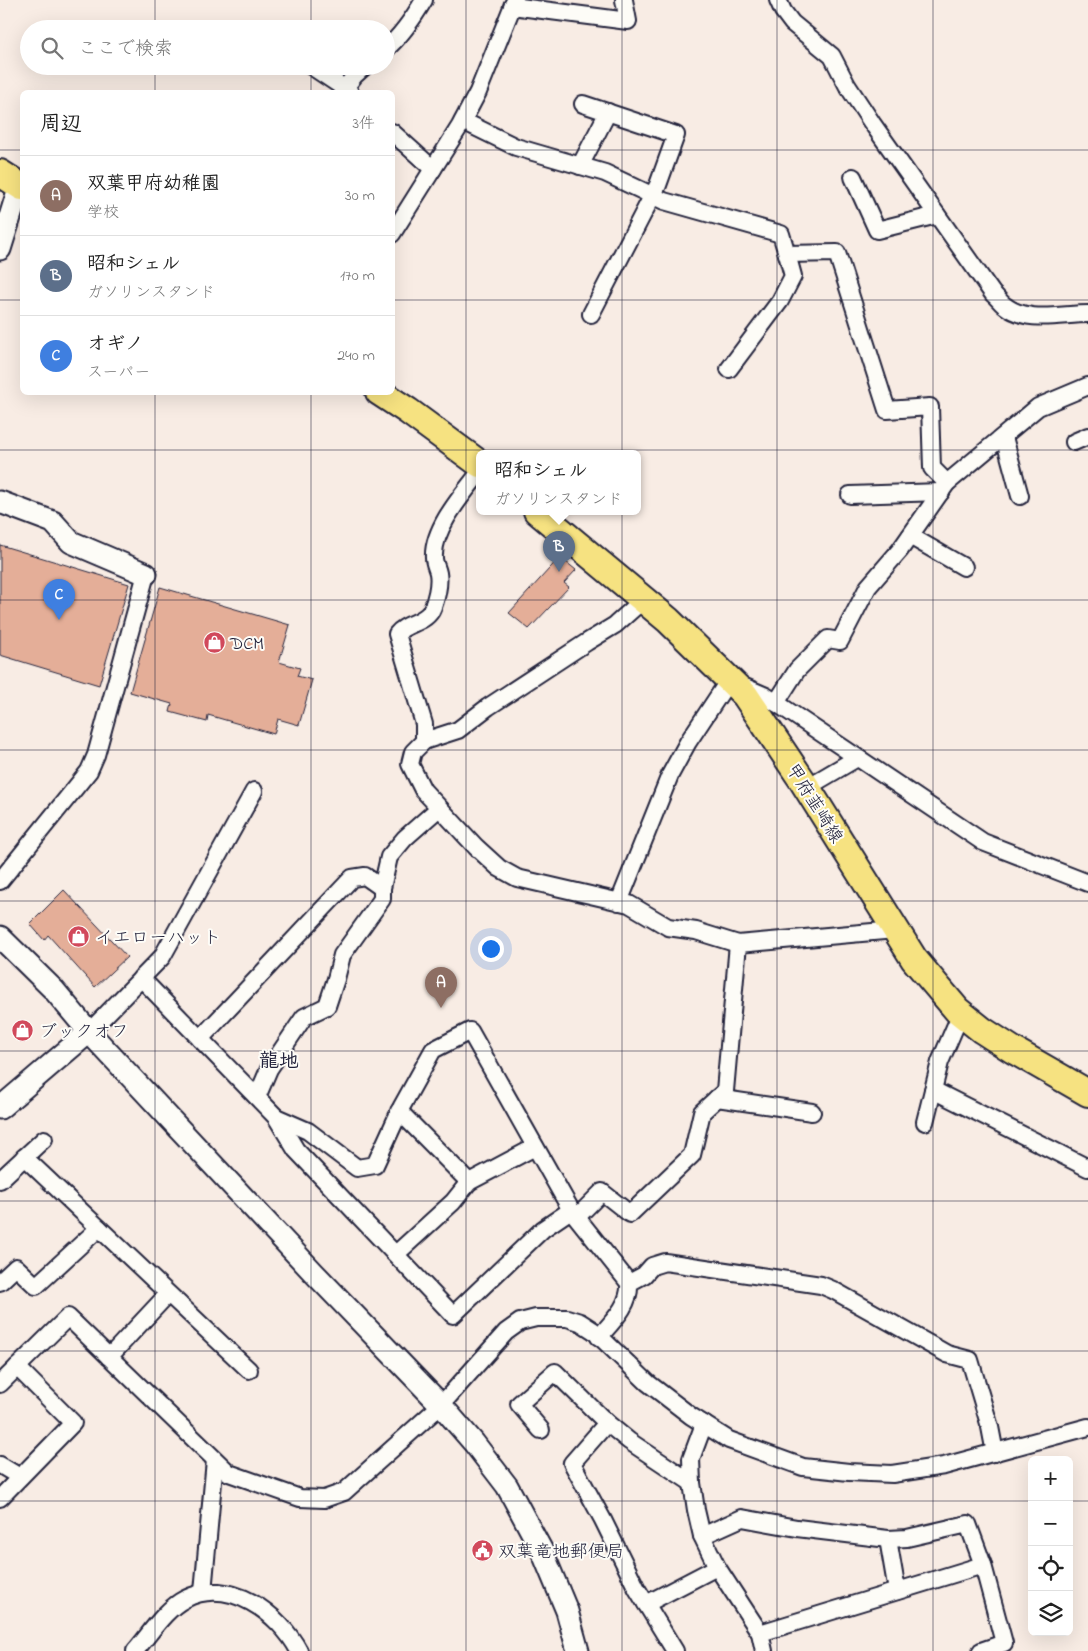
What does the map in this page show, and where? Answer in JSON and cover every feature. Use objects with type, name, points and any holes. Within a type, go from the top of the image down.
[{"type":"main road","points":[[384,395],[416,416],[476,461]]},
{"type":"main road","name":"甲府韮崎線","points":[[541,515],[668,620],[744,695],[806,788],[914,959],[938,989],[961,1013],[982,1030],[1088,1093]]},
{"type":"street","points":[[395,41],[414,17],[424,0]]},
{"type":"street","points":[[395,229],[463,121],[478,92],[513,3],[628,21],[624,0]]},
{"type":"street","points":[[778,0],[792,23],[832,56],[852,93],[993,294],[1004,306],[1034,317],[1088,314]]},
{"type":"street","points":[[324,75],[345,90]]},
{"type":"street","points":[[347,90],[355,75]]},
{"type":"street","points":[[583,104],[676,134],[658,185],[590,314]]},
{"type":"street","points":[[580,166],[608,112]]},
{"type":"street","points":[[463,121],[516,147],[605,173],[664,201],[781,234],[793,276],[780,301],[729,369]]},
{"type":"street","points":[[395,135],[433,169]]},
{"type":"street","points":[[853,177],[877,230],[937,215]]},
{"type":"street","points":[[0,249],[14,182]]},
{"type":"street","points":[[787,254],[837,253],[887,410],[930,407],[932,468],[944,487]]},
{"type":"street","points":[[776,703],[797,670],[828,639],[840,641],[868,588],[900,550],[944,487],[1038,408],[1088,386]]},
{"type":"street","points":[[1004,437],[1020,496]]},
{"type":"street","points":[[424,741],[424,724],[397,634],[401,629],[424,618],[431,611],[439,586],[439,575],[434,559],[436,542],[451,509],[476,477]]},
{"type":"street","points":[[850,495],[944,487]]},
{"type":"street","points":[[0,502],[53,522],[70,542],[146,574],[96,755],[89,771],[0,881]]},
{"type":"street","points":[[910,536],[964,567]]},
{"type":"street","points":[[643,600],[615,625],[488,707],[458,730],[424,741],[413,752],[410,764],[423,790],[476,847],[499,868],[517,878],[629,904],[668,926],[696,931],[738,944],[895,930]]},
{"type":"street","points":[[619,902],[670,775],[688,742],[729,680],[766,696],[983,842],[1088,884]]},
{"type":"street","points":[[806,788],[858,758]]},
{"type":"street","points":[[0,1108],[89,1032],[162,956],[254,790]]},
{"type":"street","points":[[256,1097],[269,1070],[304,1017],[327,1006],[342,955],[382,899],[382,888],[389,857],[405,838],[439,808]]},
{"type":"street","points":[[200,1039],[352,878],[365,876],[382,888]]},
{"type":"street","points":[[0,937],[54,990],[89,1032],[313,1272],[441,1404],[507,1486],[542,1551],[567,1611],[578,1651]]},
{"type":"street","points":[[140,978],[276,1117],[296,1150],[453,1315],[543,1229],[574,1214],[602,1192],[630,1214],[692,1155],[702,1112],[725,1091],[738,944]]},
{"type":"street","points":[[925,1122],[940,1062],[961,1013]]},
{"type":"street","points":[[276,1117],[308,1131],[357,1168],[375,1165],[399,1111],[433,1050],[470,1031],[574,1214],[629,1283],[630,1293],[622,1310],[599,1336]]},
{"type":"street","points":[[933,1090],[1088,1168]]},
{"type":"street","points":[[717,1098],[812,1112]]},
{"type":"street","points":[[399,1111],[469,1182]]},
{"type":"street","points":[[0,1180],[44,1139]]},
{"type":"street","points":[[396,1254],[453,1202],[469,1182],[536,1147]]},
{"type":"street","points":[[24,1157],[249,1370]]},
{"type":"street","points":[[0,1282],[16,1267],[36,1286],[99,1228]]},
{"type":"street","points":[[629,1283],[644,1276],[652,1266],[665,1262],[820,1285],[833,1290],[947,1354],[970,1360],[990,1426],[995,1453]]},
{"type":"street","points":[[109,1357],[168,1294]]},
{"type":"street","points":[[0,1384],[68,1317],[229,1473],[300,1498],[324,1499],[344,1492],[441,1404],[506,1332],[520,1322],[536,1318],[567,1318],[580,1322],[599,1336],[648,1383],[691,1416],[729,1440],[803,1467],[892,1474],[944,1466],[1088,1427]]},
{"type":"street","points":[[0,1498],[72,1423],[17,1367]]},
{"type":"street","points":[[541,1430],[519,1404],[554,1372],[607,1423],[629,1441],[692,1483]]},
{"type":"street","points":[[607,1423],[572,1464],[603,1520],[637,1589],[675,1651]]},
{"type":"street","points":[[704,1424],[691,1459],[692,1483],[702,1536],[717,1567],[760,1633],[764,1651]]},
{"type":"street","points":[[203,1592],[215,1460]]},
{"type":"street","points":[[0,1465],[20,1477]]},
{"type":"street","points":[[702,1536],[742,1518],[797,1528],[888,1540],[907,1538],[968,1524],[983,1565],[1004,1643],[981,1651]]},
{"type":"street","points":[[888,1540],[897,1591]]},
{"type":"street","points":[[760,1633],[983,1565]]},
{"type":"street","points":[[646,1604],[717,1567]]},
{"type":"street","points":[[135,1651],[172,1608],[185,1599],[203,1592],[224,1593],[243,1598],[258,1605],[275,1619],[292,1639],[299,1651]]},
{"type":"building","points":[[0,545],[129,584],[99,685],[0,655]]},
{"type":"building","points":[[560,557],[576,570],[564,583],[569,587],[529,629],[509,613]]},
{"type":"building","name":"DCM","points":[[160,587],[290,625],[279,662],[300,668],[297,676],[312,680],[299,725],[278,719],[274,734],[208,715],[207,722],[170,712],[172,704],[130,692]]},
{"type":"building","name":"イエローハット","points":[[64,890],[127,957],[95,987],[48,935],[44,940],[30,924]]},
{"type":"place","name":"昭和シェル","points":[[559,572]]},
{"type":"place","name":"オギノ","points":[[59,620]]},
{"type":"place","name":"DCM","points":[[214,643]]},
{"type":"place","name":"イエローハット","points":[[79,937]]},
{"type":"place","name":"双葉甲府幼稚園","points":[[441,1008]]},
{"type":"place","name":"ブックオフ","points":[[23,1031]]},
{"type":"place","name":"双葉竜地郵便局","points":[[482,1551]]},
{"type":"district","name":"龍地","points":[[279,1060]]}]
